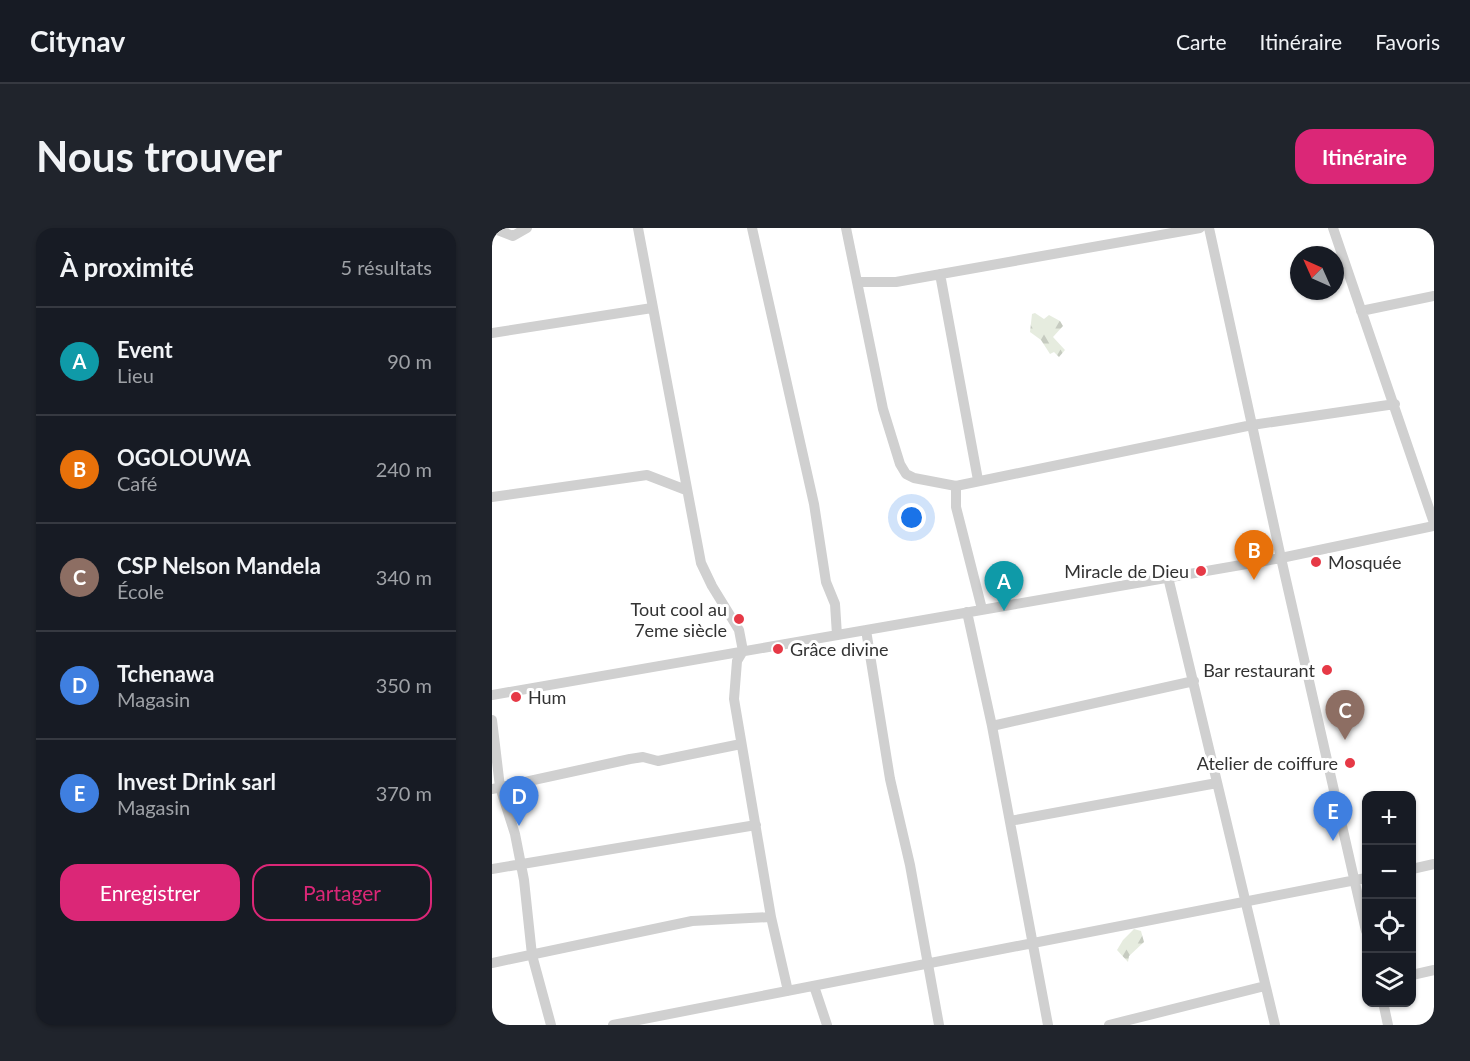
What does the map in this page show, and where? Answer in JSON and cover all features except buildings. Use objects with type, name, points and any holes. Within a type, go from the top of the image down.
[{"type":"street","points":[[492,228],[513,236],[527,228]]},
{"type":"street","points":[[638,228],[701,563],[712,586],[734,619],[743,651],[737,661],[734,699],[771,917],[788,991]]},
{"type":"street","points":[[752,228],[814,504],[826,582],[835,604],[837,635]]},
{"type":"street","points":[[846,228],[859,282],[883,409],[900,464],[906,474],[914,478],[956,486],[1252,425],[1395,404]]},
{"type":"street","points":[[859,282],[896,282],[1200,228]]},
{"type":"street","points":[[1209,228],[1362,913]]},
{"type":"street","points":[[492,695],[1281,558],[1434,525],[1395,404],[1333,228]]},
{"type":"street","points":[[940,274],[978,480]]},
{"type":"street","points":[[1361,311],[1434,296]]},
{"type":"street","points":[[492,333],[652,308]]},
{"type":"street","points":[[492,497],[647,475],[686,490]]},
{"type":"street","points":[[956,486],[956,507],[982,609]]},
{"type":"street","points":[[1168,577],[1275,1025]]},
{"type":"street","points":[[968,612],[992,726],[1048,1025]]},
{"type":"street","points":[[866,630],[890,779],[930,963],[939,1025]]},
{"type":"street","points":[[992,726],[1194,681]]},
{"type":"street","points":[[492,720],[496,788],[515,834],[532,955],[551,1025]]},
{"type":"street","points":[[496,788],[637,758],[658,760],[741,744]]},
{"type":"street","points":[[1010,821],[1217,783]]},
{"type":"street","points":[[735,829],[753,808]]},
{"type":"street","points":[[492,869],[756,825]]},
{"type":"street","points":[[1416,868],[1434,864]]},
{"type":"street","points":[[613,1025],[1362,879]]},
{"type":"street","points":[[492,963],[692,921],[771,917]]},
{"type":"street","points":[[1416,974],[1434,970]]},
{"type":"street","points":[[814,986],[827,1025]]},
{"type":"street","points":[[1109,1025],[1265,986]]},
{"type":"street","points":[[1384,1007],[1388,1025]]},
{"type":"green space","points":[[1035,313],[1044,319],[1049,315],[1060,321],[1063,326],[1053,337],[1065,350],[1059,357],[1054,352],[1050,354],[1041,340],[1030,332],[1032,314]]},
{"type":"green space","points":[[1134,929],[1141,931],[1144,942],[1129,956],[1128,962],[1117,950]]},
{"type":"place","name":"Mosquée","points":[[1316,562]]},
{"type":"place","name":"Miracle de Dieu","points":[[1201,571]]},
{"type":"place","name":"OGOLOUWA","points":[[1254,580]]},
{"type":"place","name":"Event","points":[[1004,611]]},
{"type":"place","name":"Tout cool au 7eme siècle","points":[[739,619]]},
{"type":"place","name":"Grâce divine","points":[[778,649]]},
{"type":"place","name":"Bar restaurant","points":[[1327,670]]},
{"type":"place","name":"Hum","points":[[516,697]]},
{"type":"place","name":"CSP Nelson Mandela","points":[[1345,740]]},
{"type":"place","name":"Atelier de coiffure","points":[[1350,763]]},
{"type":"place","name":"Tchenawa","points":[[519,826]]},
{"type":"place","name":"Invest Drink sarl","points":[[1333,841]]}]
